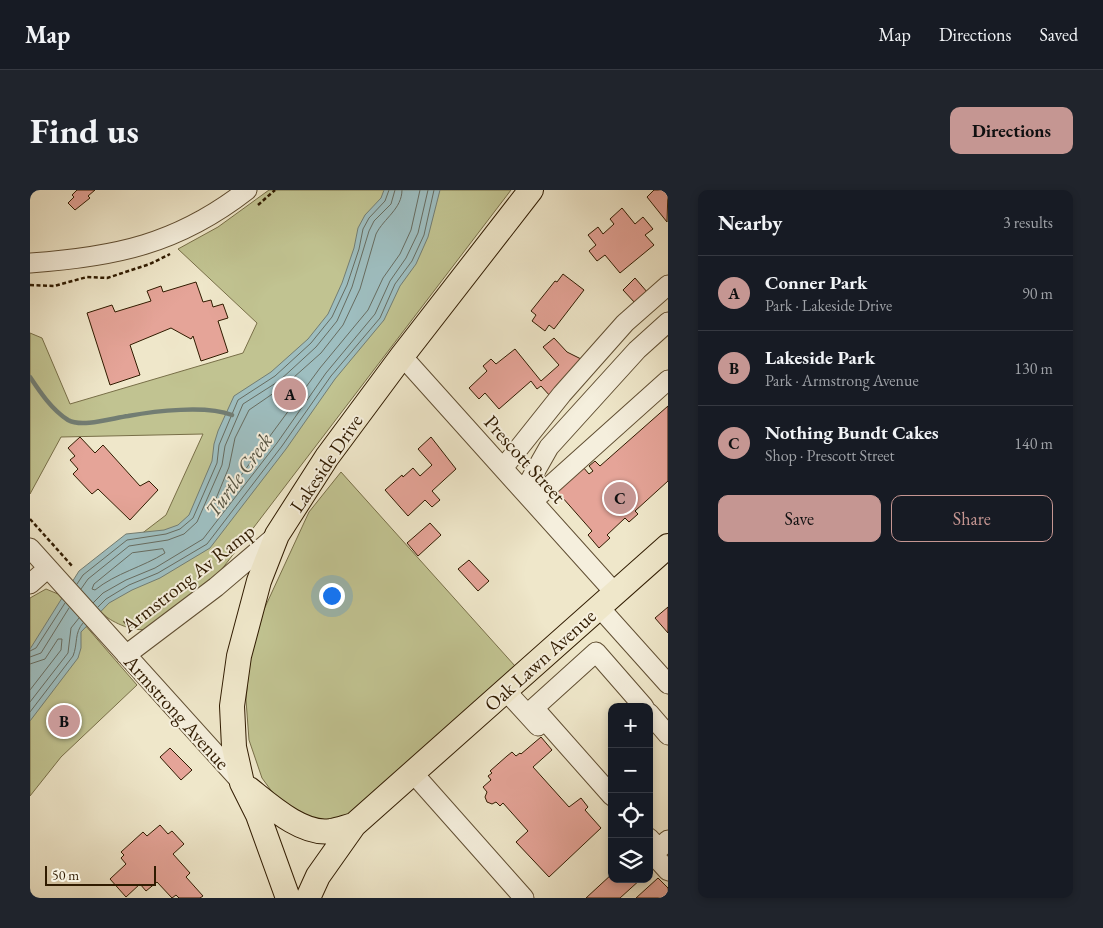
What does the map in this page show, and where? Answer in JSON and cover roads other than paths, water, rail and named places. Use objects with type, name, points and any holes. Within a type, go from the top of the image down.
[{"type":"main road","name":"Lakeside Drive","points":[[242,783],[234,747],[232,706],[237,664],[248,616],[277,535],[327,457],[402,356],[531,190]]},
{"type":"main road","name":"Oak Lawn Avenue","points":[[354,825],[668,546]]},
{"type":"main road","points":[[242,783],[281,814],[300,826],[329,832],[354,825]]},
{"type":"main road","name":"Armstrong Avenue","points":[[242,783],[258,815],[288,898]]},
{"type":"main road","points":[[308,898],[318,876],[354,825]]},
{"type":"street","points":[[30,263],[106,256],[139,247],[196,223],[229,204],[247,190]]},
{"type":"street","points":[[503,468],[562,394],[619,330],[668,285]]},
{"type":"street","points":[[528,496],[549,447],[636,350],[668,322]]},
{"type":"street","name":"Prescott Street","points":[[402,356],[528,496],[668,684]]},
{"type":"street","points":[[528,496],[668,380]]},
{"type":"street","name":"Armstrong Av Ramp","points":[[126,655],[216,587],[277,535]]},
{"type":"street","name":"Armstrong Avenue","points":[[30,548],[242,783]]},
{"type":"street","points":[[30,584],[55,575]]},
{"type":"street","points":[[534,708],[596,652],[641,703]]},
{"type":"street","points":[[509,687],[534,708],[609,793]]},
{"type":"street","points":[[509,687],[608,803]]},
{"type":"street","points":[[653,718],[668,735]]},
{"type":"street","points":[[412,773],[524,898]]},
{"type":"street","points":[[653,842],[659,849],[668,840]]},
{"type":"street","points":[[653,854],[668,871]]},
{"type":"water","name":"Turtle Creek","points":[[384,190],[440,190],[428,237],[416,264],[400,286],[384,320],[335,379],[286,449],[210,548],[160,578],[132,590],[109,603],[81,632],[81,648],[78,658],[30,721],[30,649],[79,571],[126,534],[164,530],[178,525],[189,515],[212,461],[218,431],[234,396],[271,372],[308,339],[328,314],[342,283],[354,248],[358,228],[365,215],[381,198]]},
{"type":"waterway","points":[[30,377],[52,406],[62,416],[74,422],[98,422],[139,414],[180,410],[209,410],[232,415]]},
{"type":"place","name":"Conner Park","points":[[290,394]]},
{"type":"place","name":"Nothing Bundt Cakes","points":[[620,498]]},
{"type":"place","name":"Lakeside Park","points":[[64,721]]}]
